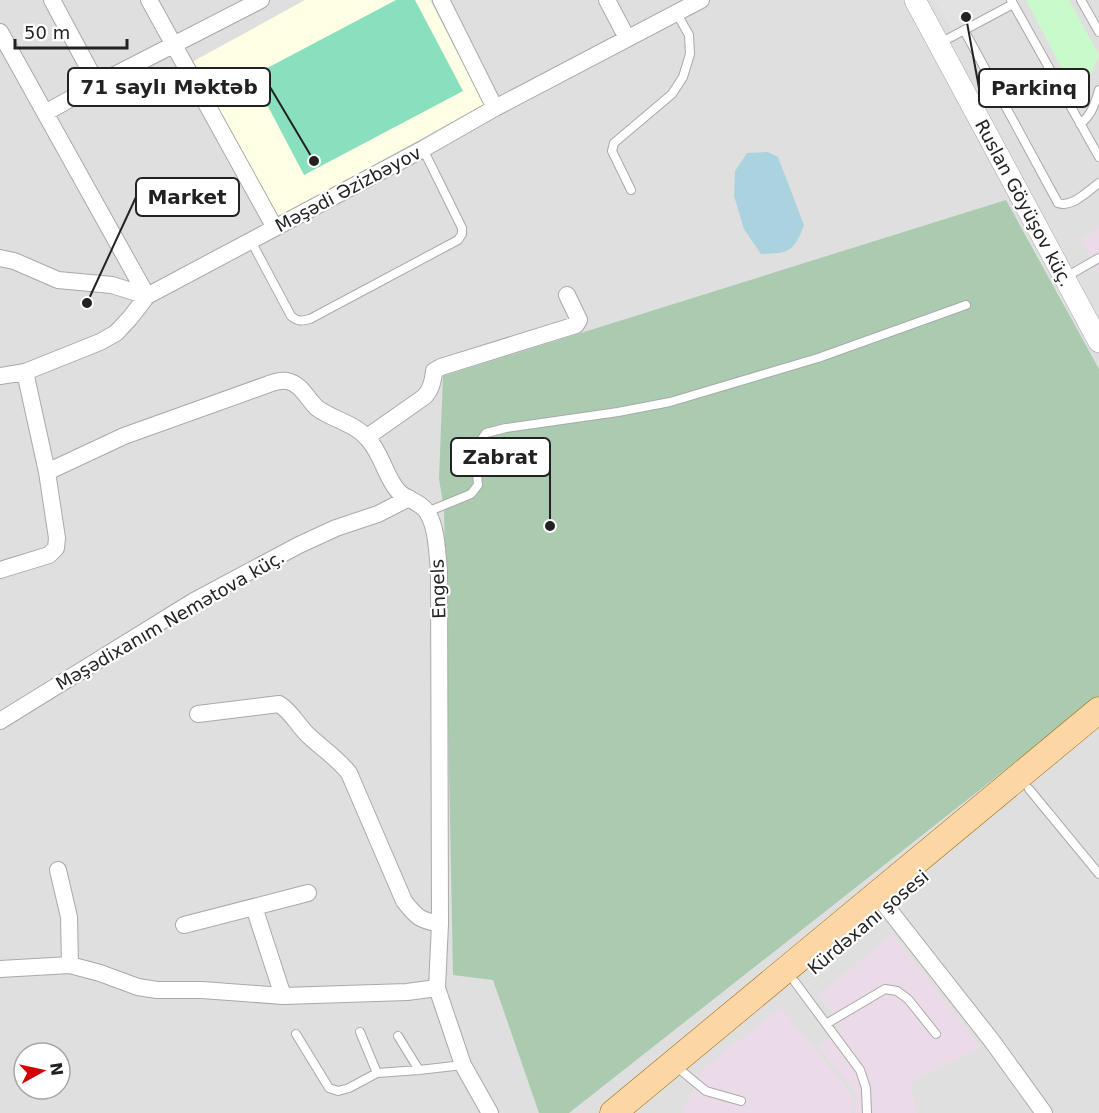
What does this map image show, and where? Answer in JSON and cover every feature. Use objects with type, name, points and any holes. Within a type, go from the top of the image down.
[{"type":"main road","points":[[613,1113],[1099,710]]},
{"type":"main road","name":"Kürdəxanı şosesi","points":[[637,1113],[1099,731]]},
{"type":"street","points":[[52,0],[97,84]]},
{"type":"street","points":[[149,0],[274,228]]},
{"type":"street","points":[[441,0],[495,108]]},
{"type":"street","points":[[607,0],[627,38]]},
{"type":"street","name":"Məşədi Əzizbəyov","points":[[0,376],[25,372],[100,342],[116,333],[147,296],[423,149],[495,108],[701,0]]},
{"type":"street","name":"Ruslan Göyüşov küç.","points":[[915,0],[1099,342]]},
{"type":"street","points":[[45,113],[250,3]]},
{"type":"street","points":[[0,32],[147,296]]},
{"type":"street","points":[[0,258],[14,261],[58,280],[112,285],[147,296]]},
{"type":"street","points":[[367,437],[424,397],[433,382],[434,372],[441,367],[576,326],[579,320],[567,295]]},
{"type":"street","points":[[0,570],[49,555],[56,548],[57,538],[46,472],[25,372]]},
{"type":"street","points":[[46,472],[124,436],[280,381],[287,381],[300,387],[318,408],[367,437],[377,450],[392,483],[399,492],[419,503],[428,512]]},
{"type":"street","name":"Məşədixanım Nemətova küç.","points":[[0,721],[194,601],[299,545],[336,528],[378,514],[410,498]]},
{"type":"street","name":"Engels","points":[[428,512],[433,525],[439,570],[440,924],[437,988],[463,1065],[490,1113]]},
{"type":"street","points":[[198,714],[279,704],[285,708],[308,735],[340,762],[349,773],[404,901],[416,916],[440,924]]},
{"type":"street","points":[[58,870],[69,917],[70,965]]},
{"type":"street","points":[[184,925],[308,893]]},
{"type":"street","points":[[886,906],[992,1041],[1044,1113]]},
{"type":"street","points":[[254,907],[283,996]]},
{"type":"street","points":[[0,969],[70,965],[138,987],[157,990],[202,990],[283,996],[407,992],[437,988]]},
{"type":"lane","points":[[1081,0],[1099,32]]},
{"type":"lane","points":[[939,44],[1012,2],[1099,157]]},
{"type":"lane","points":[[631,190],[612,151],[614,143],[672,94],[683,77],[690,54],[689,35],[676,12]]},
{"type":"lane","points":[[964,30],[1058,203],[1064,205],[1071,203],[1099,183]]},
{"type":"lane","points":[[1080,124],[1087,119],[1099,90]]},
{"type":"lane","points":[[251,241],[291,316],[302,321],[310,319],[448,246],[458,240],[462,234],[462,228],[423,149]]},
{"type":"lane","points":[[1064,278],[1099,258]]},
{"type":"lane","points":[[428,512],[471,494],[478,485],[475,449],[486,433],[670,402],[818,358],[966,305]]},
{"type":"lane","points":[[1029,789],[1099,874]]},
{"type":"lane","points":[[795,982],[860,1070],[866,1088],[867,1113]]},
{"type":"lane","points":[[826,1024],[885,989],[897,991],[908,999],[936,1034]]},
{"type":"lane","points":[[360,1032],[377,1073]]},
{"type":"lane","points":[[296,1034],[328,1088],[338,1091],[377,1073],[463,1065]]},
{"type":"lane","points":[[398,1036],[419,1070]]},
{"type":"lane","points":[[684,1073],[706,1090],[741,1101]]},
{"type":"shaded area","points":[[0,0],[1099,0],[1099,1113],[0,1113]]},
{"type":"shaded area","points":[[305,0],[430,0],[484,104],[278,218],[192,62]]},
{"type":"shaded area","points":[[934,0],[1011,0],[1013,4],[954,36]]},
{"type":"shaded area","points":[[1006,200],[1099,369],[1099,696],[569,1113],[539,1113],[493,980],[453,975],[444,509],[439,479],[443,376]]},
{"type":"shaded area","points":[[1099,227],[1099,271],[1080,240]]},
{"type":"shaded area","points":[[892,934],[981,1047],[910,1082],[917,1113],[855,1113],[857,1094],[818,1047],[842,1026],[818,996]]},
{"type":"shaded area","points":[[781,1008],[853,1096],[852,1113],[685,1113],[682,1110],[692,1094],[700,1071]]},
{"type":"green space","points":[[396,0],[415,0],[463,91],[304,175],[252,76]]},
{"type":"green space","points":[[1026,0],[1069,0],[1099,55],[1079,101]]},
{"type":"water","points":[[768,152],[778,157],[804,225],[797,241],[789,250],[761,254],[744,229],[734,196],[735,171],[747,153]]},
{"type":"place","name":"Parkinq","points":[[966,17]]},
{"type":"place","name":"71 saylı Məktəb","points":[[314,161]]},
{"type":"place","name":"Market","points":[[87,303]]},
{"type":"place","name":"Zabrat","points":[[550,526]]}]
